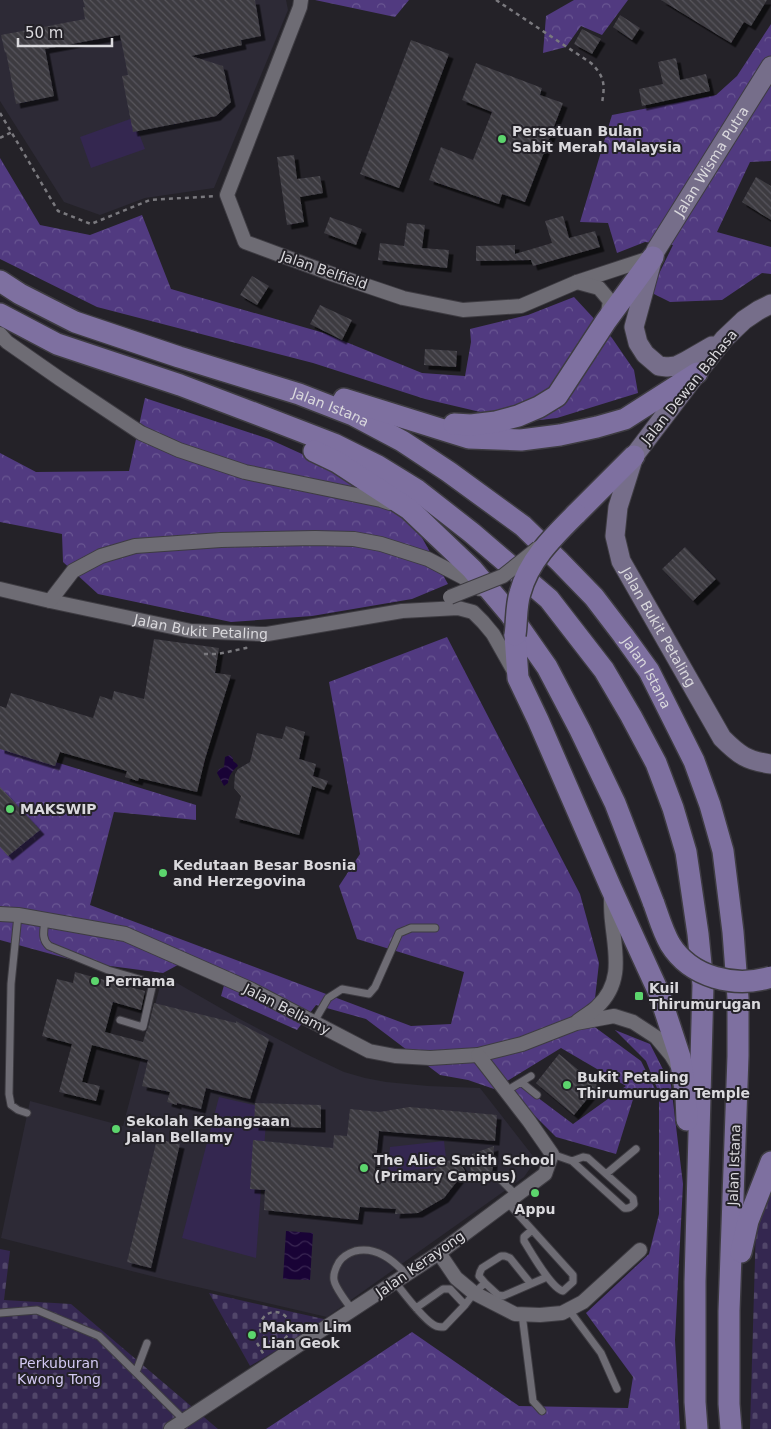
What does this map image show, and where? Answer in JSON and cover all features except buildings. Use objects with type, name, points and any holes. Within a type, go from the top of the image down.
[{"type":"main road","name":"Jalan Wisma Putra","points":[[724,339],[686,362],[667,367],[660,366],[645,354],[638,343],[634,327],[653,257],[771,66]]},
{"type":"main road","points":[[421,423],[471,425],[496,422],[518,416],[539,407],[557,396],[606,321],[653,257]]},
{"type":"main road","name":"Jalan Istana","points":[[0,281],[20,294],[75,322],[299,394],[353,415],[402,441],[449,472],[522,526],[594,597],[649,671],[694,761],[710,805],[722,851],[733,932],[738,998],[738,1056],[729,1311],[730,1429]]},
{"type":"main road","name":"Jalan Dewan Bahasa","points":[[634,456],[724,339],[744,320],[771,304]]},
{"type":"main road","points":[[0,314],[57,344],[180,386],[334,444],[378,466],[416,490],[472,533],[549,599],[604,670],[656,763],[673,808],[686,852],[698,934],[703,985],[695,1282],[695,1402],[697,1429]]},
{"type":"main road","points":[[229,372],[315,391],[469,438],[520,440],[560,435],[625,419],[697,373]]},
{"type":"main road","points":[[180,386],[337,462],[409,509],[472,569],[510,614],[547,667],[615,803],[661,926],[671,945],[694,968],[721,980],[738,982],[771,977]]},
{"type":"main road","points":[[634,456],[554,535],[530,567],[520,593],[515,635],[518,678],[659,993],[680,1057],[686,1096],[695,1282]]},
{"type":"main road","name":"Jalan Bukit Petaling","points":[[634,456],[618,507],[615,536],[621,561],[722,738],[737,753],[756,762],[771,764]]},
{"type":"main road","points":[[729,1311],[748,1221],[771,1162]]},
{"type":"street","points":[[227,195],[300,7],[301,0]]},
{"type":"street","name":"Jalan Belfield","points":[[227,195],[245,242],[403,298],[463,310],[521,306],[577,282],[653,257]]},
{"type":"street","points":[[577,282],[599,288],[610,301],[606,321]]},
{"type":"street","points":[[0,334],[7,342],[60,379],[142,433],[179,450],[245,472],[381,500],[409,509]]},
{"type":"street","name":"Jalan Bukit Petaling","points":[[0,588],[50,601],[191,631],[267,634],[402,611],[450,597],[503,576],[554,535]]},
{"type":"street","points":[[50,601],[73,571],[101,556],[135,546],[221,540],[354,539],[381,544],[428,559],[470,581],[510,614]]},
{"type":"street","name":"Jalan Bukit Petaling","points":[[402,611],[458,608],[473,612],[493,634],[518,678]]},
{"type":"street","name":"Jalan Bellamy","points":[[576,1023],[598,1006],[615,978],[617,962],[612,921],[611,888]]},
{"type":"street","name":"Jalan Bellamy","points":[[0,914],[18,915],[125,934],[250,989],[369,1051],[395,1056],[430,1058],[478,1055],[522,1044],[576,1023],[614,1016],[632,1022],[656,1037],[671,1055],[683,1077]]},
{"type":"street","points":[[478,1055],[552,1154]]},
{"type":"street","name":"Jalan Kerayong","points":[[172,1429],[439,1253],[544,1174],[552,1154]]},
{"type":"street","points":[[439,1253],[456,1278],[474,1293],[515,1314],[540,1315],[562,1313],[582,1302],[640,1250]]},
{"type":"lane","points":[[18,915],[10,984],[9,1094],[11,1105],[27,1113]]},
{"type":"lane","points":[[45,920],[43,938],[49,946],[108,970],[153,983],[143,1027],[120,1020]]},
{"type":"lane","points":[[314,1022],[328,998],[342,989],[369,994],[375,987],[399,933],[411,928],[435,928]]},
{"type":"lane","points":[[506,1091],[531,1076]]},
{"type":"lane","points":[[521,1082],[537,1095]]},
{"type":"lane","points":[[606,1174],[636,1149]]},
{"type":"lane","points":[[552,1154],[572,1161],[624,1208],[630,1208],[634,1204],[633,1198],[588,1158],[583,1157],[572,1161]]},
{"type":"lane","points":[[499,1178],[532,1230],[573,1275],[573,1282],[563,1291],[559,1290],[547,1277],[524,1241],[524,1238],[532,1230]]},
{"type":"lane","points":[[353,1310],[334,1281],[335,1269],[341,1259],[350,1252],[364,1249],[376,1251],[396,1264],[400,1278],[416,1308],[435,1326],[444,1326],[485,1282]]},
{"type":"lane","points":[[532,1284],[510,1258],[505,1256],[501,1256],[482,1268],[479,1276],[498,1295],[503,1296],[532,1284],[547,1277]]},
{"type":"lane","points":[[416,1308],[447,1288],[465,1305]]},
{"type":"lane","points":[[0,1312],[37,1310],[99,1336],[184,1420]]},
{"type":"lane","points":[[569,1310],[601,1354],[617,1389]]},
{"type":"lane","points":[[522,1314],[533,1401],[542,1411]]},
{"type":"lane","points":[[136,1372],[147,1343]]},
{"type":"path","points":[[496,0],[599,70],[603,79],[604,89],[602,103]]},
{"type":"path","points":[[0,113],[58,211],[91,224],[150,200],[227,195]]},
{"type":"path","points":[[0,138],[12,132]]},
{"type":"path","points":[[204,654],[218,654],[246,648],[260,634]]},
{"type":"path","points":[[271,1313],[276,1313],[285,1316],[290,1330],[285,1338],[276,1342],[267,1340],[260,1328],[263,1318],[271,1313]]},
{"type":"path","points":[[257,1343],[264,1354]]},
{"type":"shaded area","points":[[0,0],[286,0],[288,10],[214,188],[145,198],[100,215],[64,202],[0,101]]},
{"type":"shaded area","name":"The Alice Smith School (Primary Campus)","points":[[163,975],[236,1017],[344,1072],[386,1082],[480,1088],[536,1160],[524,1177],[327,1317],[167,1280],[1,1238],[30,1101],[123,1126]]},
{"type":"green space","points":[[315,0],[409,0],[395,17]]},
{"type":"green space","points":[[574,0],[628,0],[602,35],[581,26],[566,47],[543,53],[546,16]]},
{"type":"green space","points":[[771,24],[771,161],[750,162],[717,232],[771,247],[771,274],[762,273],[722,300],[670,302],[650,292],[673,245],[645,242],[617,253],[608,223],[580,222],[612,115],[716,95],[737,76]]},
{"type":"green space","points":[[133,118],[145,149],[91,168],[80,137]]},
{"type":"green space","points":[[0,158],[40,225],[90,235],[142,215],[171,289],[324,333],[422,373],[465,376],[471,342],[470,329],[528,315],[574,297],[612,338],[634,370],[638,393],[557,418],[523,422],[425,399],[313,363],[97,307],[0,259]]},
{"type":"green space","points":[[145,398],[269,439],[313,459],[416,527],[448,584],[412,599],[312,616],[231,622],[98,594],[63,562],[62,534],[0,522],[0,453],[36,472],[129,471]]},
{"type":"green space","points":[[447,637],[580,894],[599,963],[592,1025],[641,1061],[656,1091],[635,1093],[616,1154],[556,1137],[511,1092],[521,1085],[573,1124],[626,1086],[561,1048],[494,1089],[468,1080],[440,1075],[366,1019],[316,1005],[297,1030],[221,996],[226,978],[187,960],[163,973],[80,962],[0,940],[0,745],[196,805],[196,820],[114,812],[90,905],[411,1026],[451,1024],[464,972],[357,939],[339,886],[360,854],[329,682]]},
{"type":"green space","points":[[615,1030],[650,1044],[671,1085],[683,1184],[675,1340],[680,1429],[266,1429],[412,1332],[519,1406],[628,1408],[633,1377],[586,1313],[649,1254],[659,1214],[659,1093],[646,1061]]},
{"type":"green space","points":[[219,1097],[267,1108],[256,1258],[182,1238]]},
{"type":"green space","points":[[444,1141],[447,1167],[388,1172],[390,1147]]},
{"type":"green space","points":[[771,1193],[771,1429],[750,1429],[756,1224]]},
{"type":"green space","name":"Perkuburan Kwong Tong","points":[[0,1249],[10,1251],[4,1300],[71,1304],[218,1429],[0,1429]]},
{"type":"green space","points":[[209,1293],[328,1320],[250,1366]]},
{"type":"water","points":[[230,755],[238,766],[231,773],[228,783],[224,786],[217,773],[219,769],[224,767],[225,757]]},
{"type":"water","points":[[286,1231],[313,1233],[310,1280],[283,1279]]},
{"type":"place","name":"Persatuan Bulan Sabit Merah Malaysia","points":[[502,139]]},
{"type":"place","name":"MAKSWIP","points":[[10,809]]},
{"type":"place","name":"Kedutaan Besar Bosnia and Herzegovina","points":[[163,873]]},
{"type":"place","name":"Pernama","points":[[95,981]]},
{"type":"place","name":"Kuil Thirumurugan","points":[[639,996]]},
{"type":"place","name":"Bukit Petaling Thirumurugan Temple","points":[[567,1085]]},
{"type":"place","name":"Sekolah Kebangsaan Jalan Bellamy","points":[[116,1129]]},
{"type":"place","name":"The Alice Smith School (Primary Campus)","points":[[364,1168]]},
{"type":"place","name":"Appu","points":[[535,1193]]},
{"type":"place","name":"Makam Lim Lian Geok","points":[[252,1335]]}]
